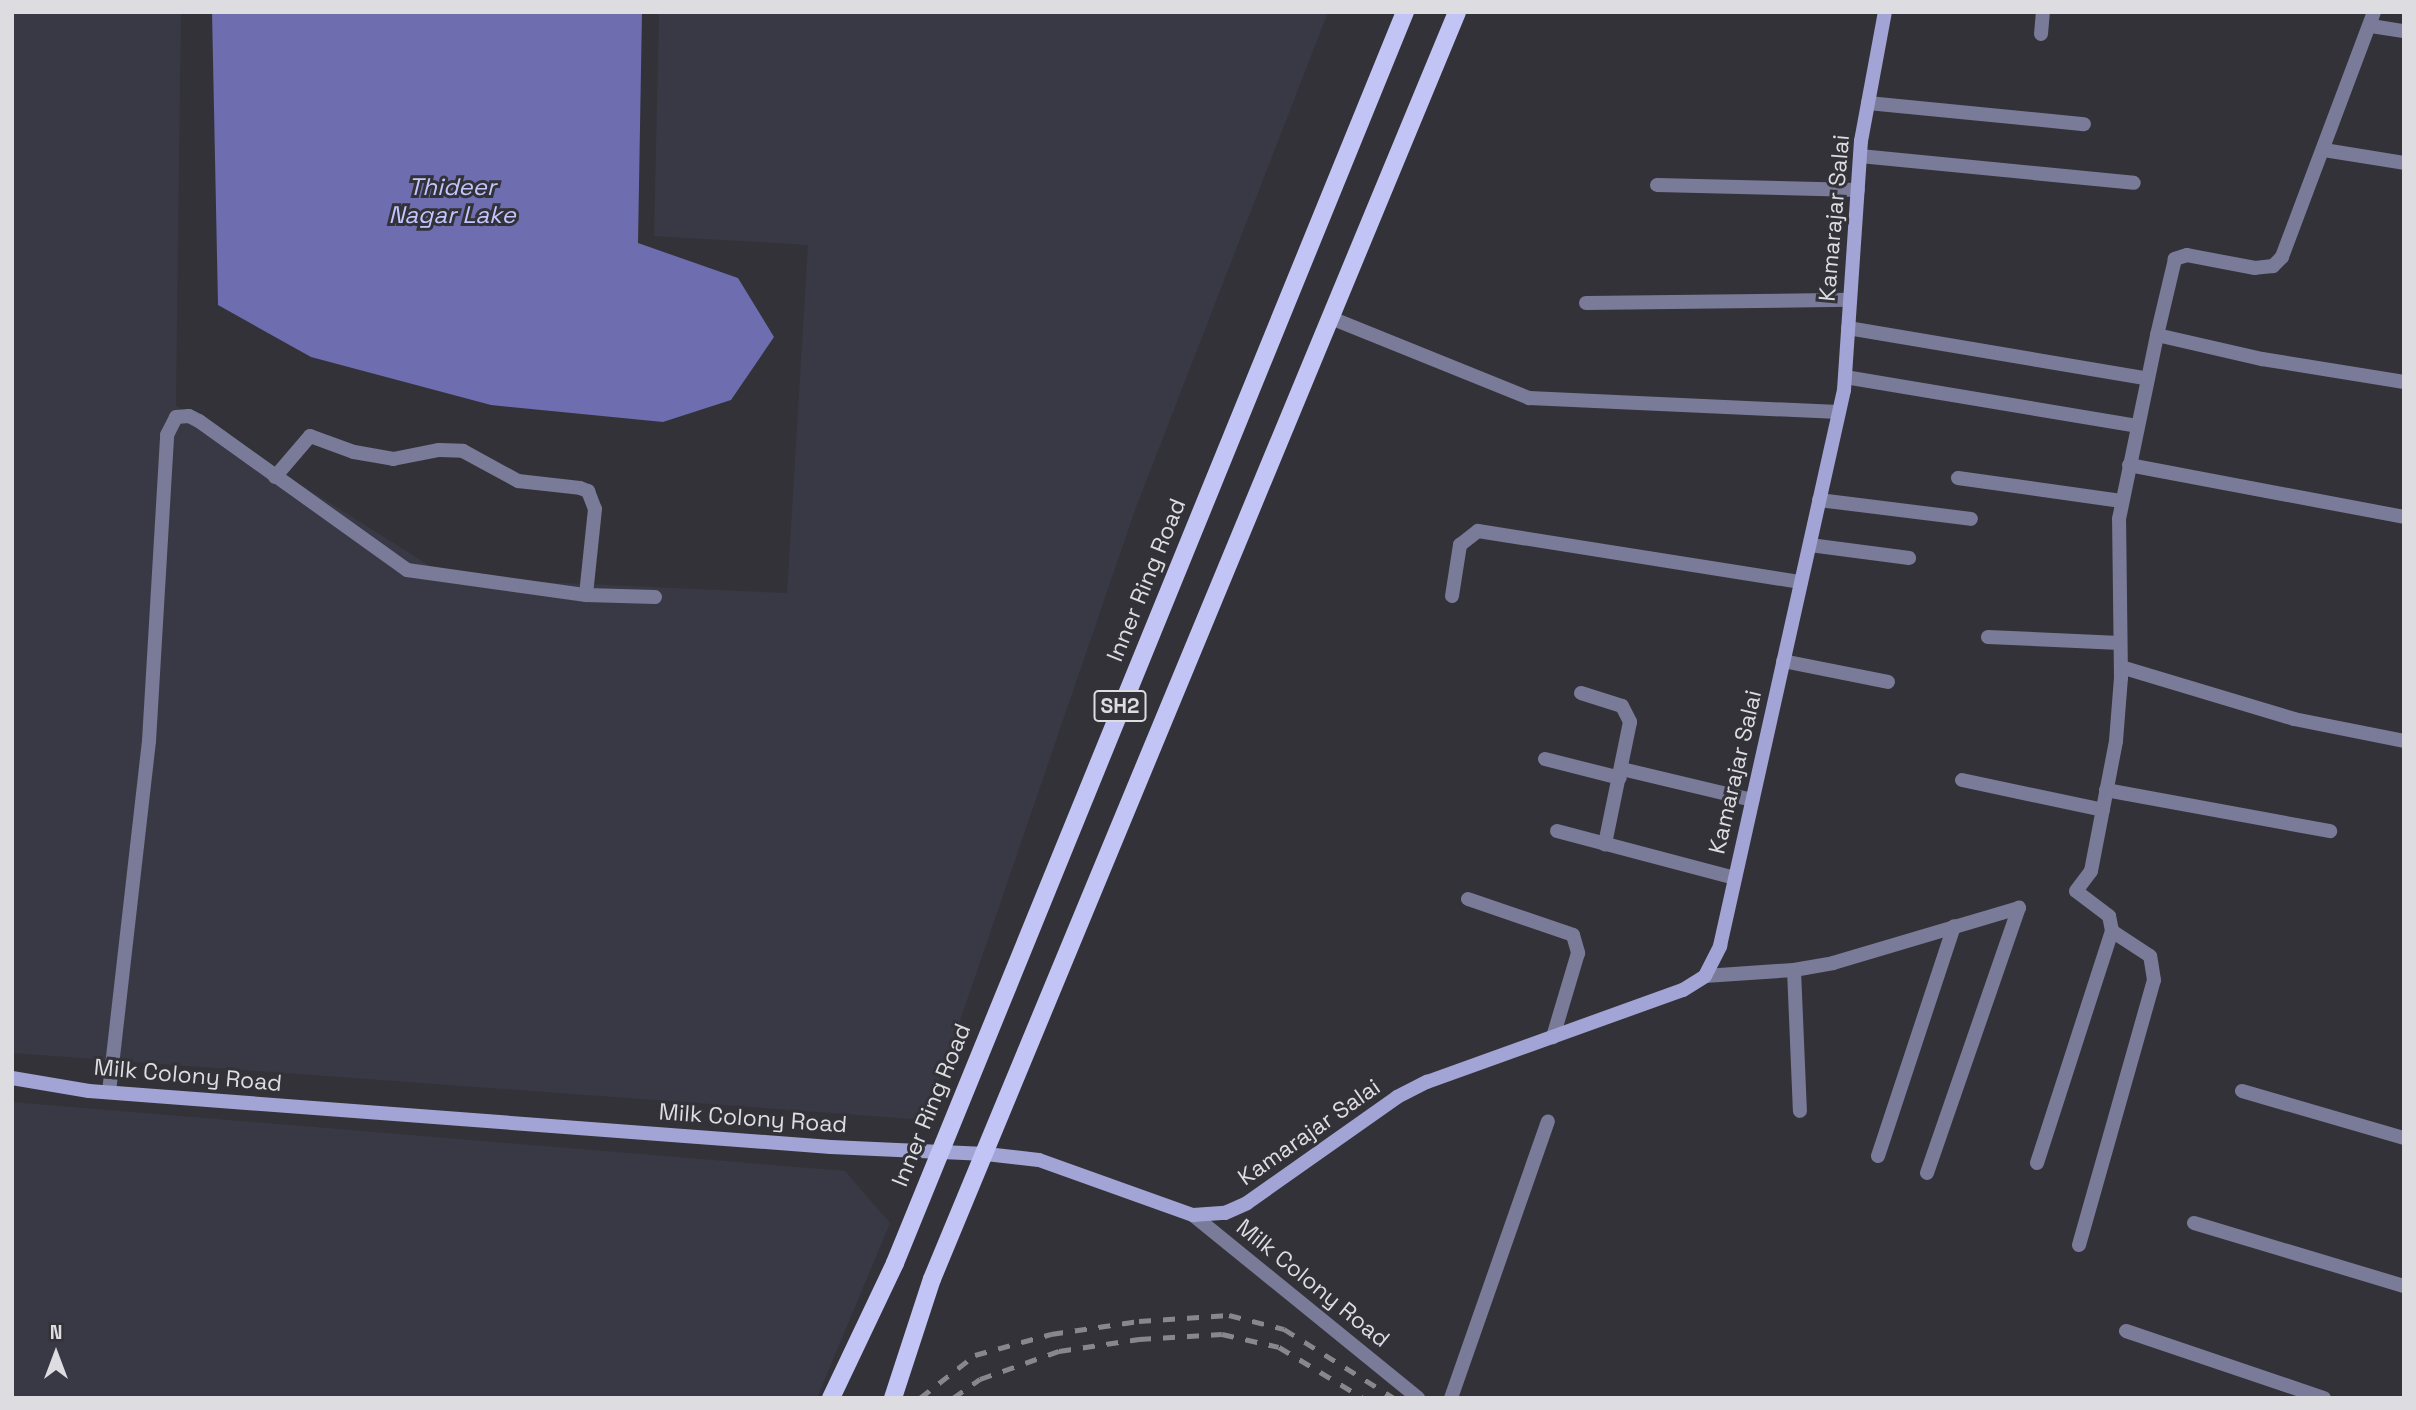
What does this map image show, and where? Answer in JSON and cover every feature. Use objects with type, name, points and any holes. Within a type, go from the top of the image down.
[{"type":"main road","name":"Inner Ring Road","points":[[831,1398],[895,1263],[1405,12]]},
{"type":"main road","name":"SH2","points":[[893,1398],[932,1279],[1457,12]]},
{"type":"main road","name":"Kamarajar Salai","points":[[1194,1215],[1225,1213],[1247,1203],[1397,1097],[1426,1082],[1683,990],[1704,976],[1720,946],[1839,412],[1845,377],[1860,156],[1884,13]]},
{"type":"main road","name":"Milk Colony Road","points":[[12,1078],[109,1092],[939,1155],[986,1154],[1039,1160],[1194,1215]]},
{"type":"street","points":[[1875,12],[1884,13]]},
{"type":"street","points":[[2041,34],[2043,12]]},
{"type":"street","points":[[2038,1163],[2112,931],[2109,916],[2076,891],[2091,871],[2116,741],[2121,667],[2121,501],[2175,260],[2187,255],[2255,268],[2273,266],[2282,257],[2373,19],[2404,31]]},
{"type":"street","points":[[1868,103],[2084,124]]},
{"type":"street","points":[[2324,150],[2404,163]]},
{"type":"street","points":[[1860,156],[2134,183]]},
{"type":"street","points":[[1657,185],[1858,190]]},
{"type":"street","points":[[1586,303],[1850,300]]},
{"type":"street","points":[[1331,317],[1529,398],[1839,412]]},
{"type":"street","points":[[1848,328],[2148,379]]},
{"type":"street","points":[[2157,335],[2262,359],[2404,382]]},
{"type":"street","points":[[1845,377],[2137,426]]},
{"type":"street","points":[[109,1092],[149,741],[170,425],[176,417],[189,416],[407,570],[586,595],[655,597]]},
{"type":"street","points":[[275,477],[310,436],[354,452],[393,458],[439,450],[463,451],[517,481],[588,491],[595,509],[586,595]]},
{"type":"street","points":[[2129,466],[2404,517]]},
{"type":"street","points":[[1958,478],[2121,501]]},
{"type":"street","points":[[1819,500],[1971,519]]},
{"type":"street","points":[[1452,596],[1460,545],[1478,531],[1801,582]]},
{"type":"street","points":[[1810,545],[1909,558]]},
{"type":"street","points":[[1988,636],[2120,643]]},
{"type":"street","points":[[1783,661],[1888,682]]},
{"type":"street","points":[[2121,667],[2294,719],[2404,741]]},
{"type":"street","points":[[1581,693],[1622,706],[1628,713],[1629,732],[1605,844]]},
{"type":"street","points":[[1545,758],[1752,800]]},
{"type":"street","points":[[1962,780],[2102,810]]},
{"type":"street","points":[[2106,790],[2330,831]]},
{"type":"street","points":[[1557,831],[1735,878]]},
{"type":"street","points":[[1468,899],[1573,936],[1578,953],[1553,1037]]},
{"type":"street","points":[[1704,976],[1794,970],[2019,908],[1927,1172]]},
{"type":"street","points":[[1878,1156],[1954,926]]},
{"type":"street","points":[[2079,1245],[2154,980],[2150,956],[2112,931]]},
{"type":"street","points":[[1794,970],[1800,1111]]},
{"type":"street","points":[[2242,1091],[2404,1138]]},
{"type":"street","points":[[1451,1398],[1548,1121]]},
{"type":"street","name":"Milk Colony Road","points":[[1194,1215],[1418,1398]]},
{"type":"street","points":[[2194,1223],[2404,1286]]},
{"type":"street","points":[[2126,1331],[2325,1398]]},
{"type":"shaded area","points":[[12,12],[181,12],[176,406],[449,578],[787,593],[808,245],[654,236],[659,12],[1328,12],[1135,510],[926,1120],[12,1053]]},
{"type":"shaded area","points":[[12,1102],[845,1171],[890,1223],[817,1398],[12,1398]]},
{"type":"water","name":"Thideer Nagar Lake","points":[[212,12],[642,12],[638,243],[738,278],[774,337],[731,400],[663,422],[491,405],[311,357],[218,305]]},
{"type":"railway","points":[[920,1398],[975,1355],[1051,1334],[1139,1321],[1229,1315],[1284,1329],[1394,1398]]},
{"type":"railway","points":[[953,1398],[980,1379],[1059,1351],[1139,1339],[1222,1334],[1279,1347],[1363,1398]]}]
